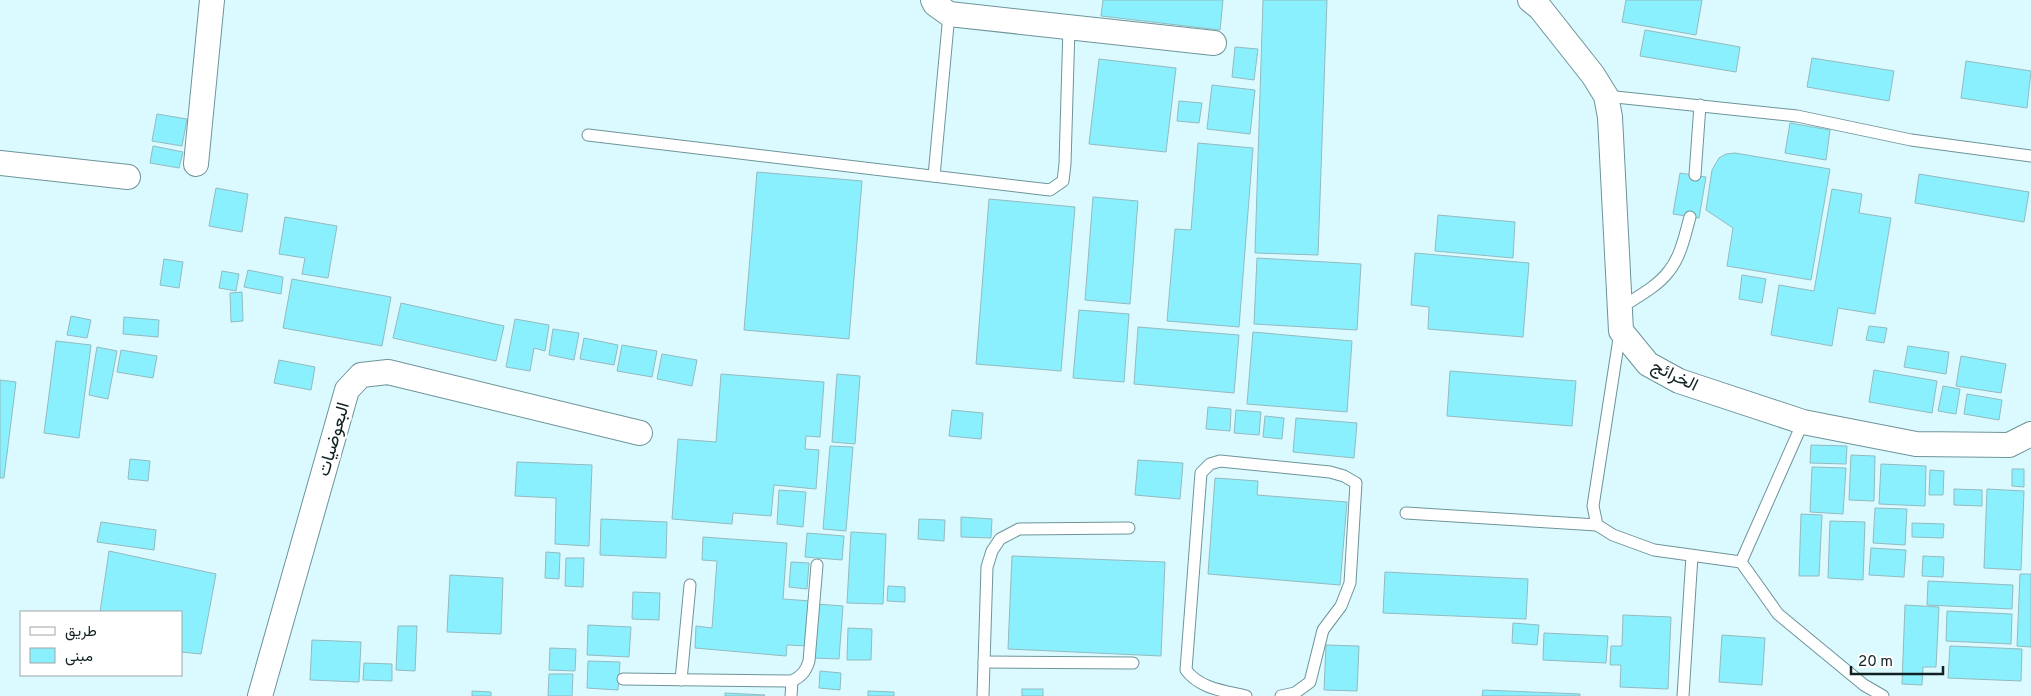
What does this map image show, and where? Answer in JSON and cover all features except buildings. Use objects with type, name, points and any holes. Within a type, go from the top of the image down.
[{"type":"street","points":[[196,164],[212,0]]},
{"type":"street","points":[[1530,0],[1540,8],[1606,96],[1610,117],[1620,320]]},
{"type":"street","points":[[941,7],[1069,27],[1214,43]]},
{"type":"street","points":[[0,163],[128,177]]},
{"type":"street","name":"الخرائج","points":[[1620,320],[1648,364],[1679,381],[1803,422],[1916,444],[2009,445],[2031,434]]},
{"type":"street","name":"البعوضيات","points":[[260,696],[347,390],[361,375],[388,372],[640,433]]},
{"type":"lane","points":[[934,176],[941,7]]},
{"type":"lane","points":[[588,135],[1050,190],[1063,182],[1069,27]]},
{"type":"lane","points":[[1606,96],[1797,116],[1911,140],[2031,156]]},
{"type":"lane","points":[[1695,175],[1700,105]]},
{"type":"lane","points":[[1597,525],[1593,506],[1620,320],[1670,269],[1680,252],[1690,217]]},
{"type":"lane","points":[[1741,562],[1803,422]]},
{"type":"lane","points":[[1246,696],[1214,689],[1202,684],[1192,679],[1186,670],[1201,473],[1210,464],[1220,461],[1330,472],[1344,476],[1356,483],[1350,583],[1341,606],[1323,630],[1310,682],[1295,693],[1282,696]]},
{"type":"lane","points":[[1406,513],[1597,525],[1613,535],[1654,550],[1741,562],[1778,614],[1864,685],[1883,696]]},
{"type":"lane","points":[[983,696],[987,567],[992,551],[1000,539],[1019,528],[1129,528]]},
{"type":"lane","points":[[1683,696],[1692,556]]},
{"type":"lane","points":[[623,679],[792,681],[803,674],[809,661],[816,565]]},
{"type":"lane","points":[[682,680],[690,584]]},
{"type":"lane","points":[[984,662],[1133,663]]},
{"type":"lane","points":[[791,696],[792,681]]}]
